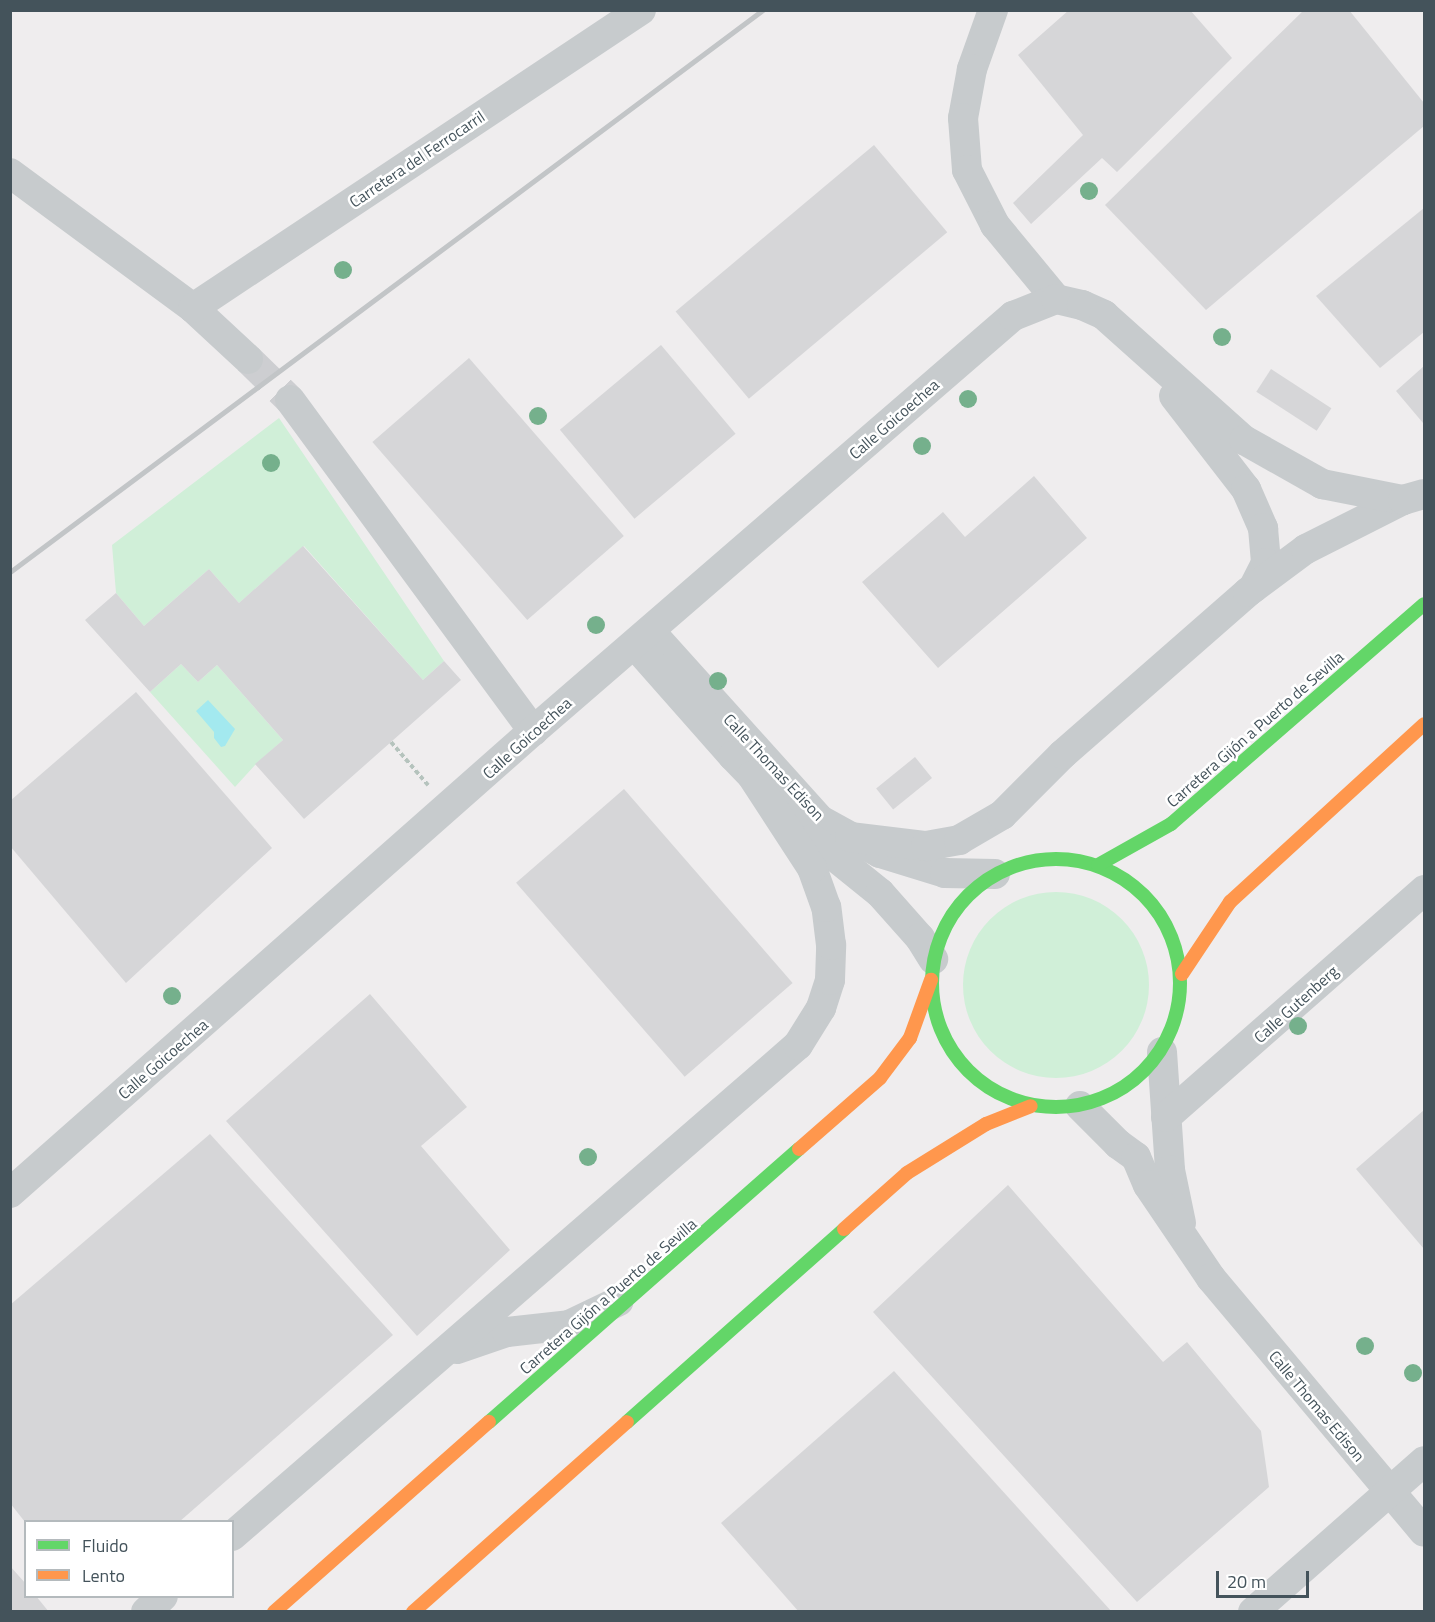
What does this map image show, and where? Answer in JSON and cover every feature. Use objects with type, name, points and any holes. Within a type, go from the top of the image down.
[{"type":"highway","name":"Carretera Gijón a Puerto de Sevilla","points":[[1098,865],[1171,824],[1425,604]]},
{"type":"highway","points":[[932,970],[937,1023],[958,1061],[991,1090],[1031,1106],[1056,1108],[1080,1106],[1112,1095],[1140,1077],[1162,1052],[1178,1014],[1182,974],[1230,902],[1425,724]]},
{"type":"highway","name":"Carretera Gijón a Puerto de Sevilla","points":[[274,1611],[880,1078],[910,1038],[945,925],[966,896],[995,874],[1028,861],[1063,858],[1098,865],[1130,882],[1156,907],[1174,939],[1182,974]]},
{"type":"highway","points":[[413,1611],[907,1173],[986,1124],[1031,1106]]},
{"type":"street","name":"Carretera del Ferrocarril","points":[[193,308],[642,10]]},
{"type":"street","points":[[993,10],[972,69],[963,118],[967,170],[995,225],[1056,299],[1082,305],[1104,315],[1244,440],[1322,484],[1414,497]]},
{"type":"street","points":[[10,173],[193,308],[248,359]]},
{"type":"street","name":"Calle Goicoechea","points":[[10,1193],[449,809],[533,731],[1013,316],[1056,299]]},
{"type":"street","points":[[1133,343],[1246,489],[1263,528],[1266,563],[1253,588]]},
{"type":"street","points":[[290,400],[533,731]]},
{"type":"street","points":[[850,837],[926,846],[959,840],[1002,815],[1063,754],[1253,588],[1306,549],[1414,497]]},
{"type":"street","name":"Calle Thomas Edison","points":[[642,638],[752,776],[813,839],[880,893],[920,938],[932,970]]},
{"type":"street","name":"Calle Thomas Edison","points":[[642,638],[820,820],[880,853],[945,873],[995,874]]},
{"type":"street","points":[[234,1534],[798,1046],[821,1008],[830,980],[831,945],[826,907],[812,868],[752,776]]},
{"type":"street","name":"Calle Gutenberg","points":[[1166,1117],[1425,890]]},
{"type":"street","name":"Calle Thomas Edison","points":[[1162,1052],[1170,1170],[1181,1227],[1211,1278]]},
{"type":"street","name":"Calle Thomas Edison","points":[[1080,1106],[1136,1157],[1148,1185],[1211,1278],[1425,1532]]},
{"type":"street","points":[[440,1356],[507,1332],[569,1325],[635,1293]]},
{"type":"street","points":[[1253,1611],[1425,1461]]},
{"type":"street","points":[[146,1611],[161,1598]]},
{"type":"path","points":[[391,742],[449,809]]},
{"type":"green space","points":[[279,418],[444,661],[423,680],[304,546],[239,603],[209,569],[144,626],[116,593],[112,545]]},
{"type":"green space","points":[[181,664],[198,682],[217,665],[283,740],[235,787],[150,692]]},
{"type":"green space","points":[[1056,892],[1091,899],[1122,919],[1142,950],[1149,985],[1142,1020],[1122,1051],[1091,1071],[1056,1078],[1021,1071],[990,1051],[970,1020],[963,985],[970,950],[990,919],[1021,899]]},
{"type":"water","points":[[208,700],[235,729],[225,746],[221,747],[214,738],[214,732],[196,711]]},
{"type":"building","points":[[1069,10],[1190,10],[1232,58],[1117,172],[1102,158],[1031,224],[1013,203],[1083,135],[1018,55]]},
{"type":"building","points":[[1304,10],[1349,10],[1424,103],[1424,126],[1206,310],[1105,205]]},
{"type":"building","points":[[874,145],[947,232],[749,399],[676,311]]},
{"type":"building","points":[[1424,208],[1424,332],[1380,368],[1316,296]]},
{"type":"building","points":[[661,345],[736,434],[634,519],[560,430]]},
{"type":"building","points":[[469,358],[624,536],[527,620],[372,442]]},
{"type":"building","points":[[1424,366],[1424,422],[1423,423],[1396,391]]},
{"type":"building","points":[[1271,369],[1331,408],[1317,431],[1256,392]]},
{"type":"building","points":[[1034,476],[1087,538],[938,668],[862,582],[943,512],[965,537]]},
{"type":"building","points":[[303,546],[423,680],[444,661],[461,680],[304,819],[255,764],[283,740],[217,665],[198,682],[181,664],[150,692],[85,620],[116,593],[144,626],[209,569],[239,603]]},
{"type":"building","points":[[136,692],[272,848],[126,983],[10,846],[10,801]]},
{"type":"building","points":[[915,757],[932,778],[893,809],[876,788]]},
{"type":"building","points":[[624,789],[793,983],[685,1077],[516,883]]},
{"type":"building","points":[[370,994],[467,1107],[421,1146],[510,1250],[417,1336],[226,1121]]},
{"type":"building","points":[[1424,1110],[1424,1249],[1356,1169]]},
{"type":"building","points":[[210,1134],[393,1335],[181,1520],[24,1521],[10,1503],[10,1305]]},
{"type":"building","points":[[1008,1185],[1163,1362],[1187,1342],[1261,1431],[1269,1487],[1137,1602],[873,1312]]},
{"type":"building","points":[[894,1371],[1112,1612],[799,1612],[721,1523]]},
{"type":"building","points":[[10,1566],[24,1582],[24,1598],[38,1598],[49,1612],[10,1612]]},
{"type":"tunnel","points":[[248,359],[290,400]]},
{"type":"railway","points":[[10,572],[763,10]]},
{"type":"traffic: fast","points":[[1098,865],[1171,824],[1424,604]]},
{"type":"traffic: fast","points":[[1044,859],[1068,859],[1092,864],[1115,873],[1144,895],[1160,914],[1171,935],[1178,959],[1180,983],[1178,1007],[1171,1031],[1160,1052],[1144,1071],[1125,1087],[1104,1098],[1068,1107],[1044,1107],[1020,1102],[997,1093],[977,1079],[960,1062],[946,1042],[937,1019],[932,995],[932,971],[937,947],[946,924],[960,904],[977,887],[997,873],[1020,864],[1044,859]]},
{"type":"traffic: fast","points":[[489,1422],[799,1149]]},
{"type":"traffic: fast","points":[[627,1422],[844,1229]]},
{"type":"traffic: slow","points":[[1182,974],[1230,902],[1424,724]]},
{"type":"traffic: slow","points":[[799,1149],[880,1078],[910,1038],[931,980]]},
{"type":"traffic: slow","points":[[844,1229],[907,1173],[986,1124],[1031,1106]]},
{"type":"traffic: slow","points":[[274,1612],[489,1422]]},
{"type":"traffic: slow","points":[[413,1612],[627,1422]]}]
